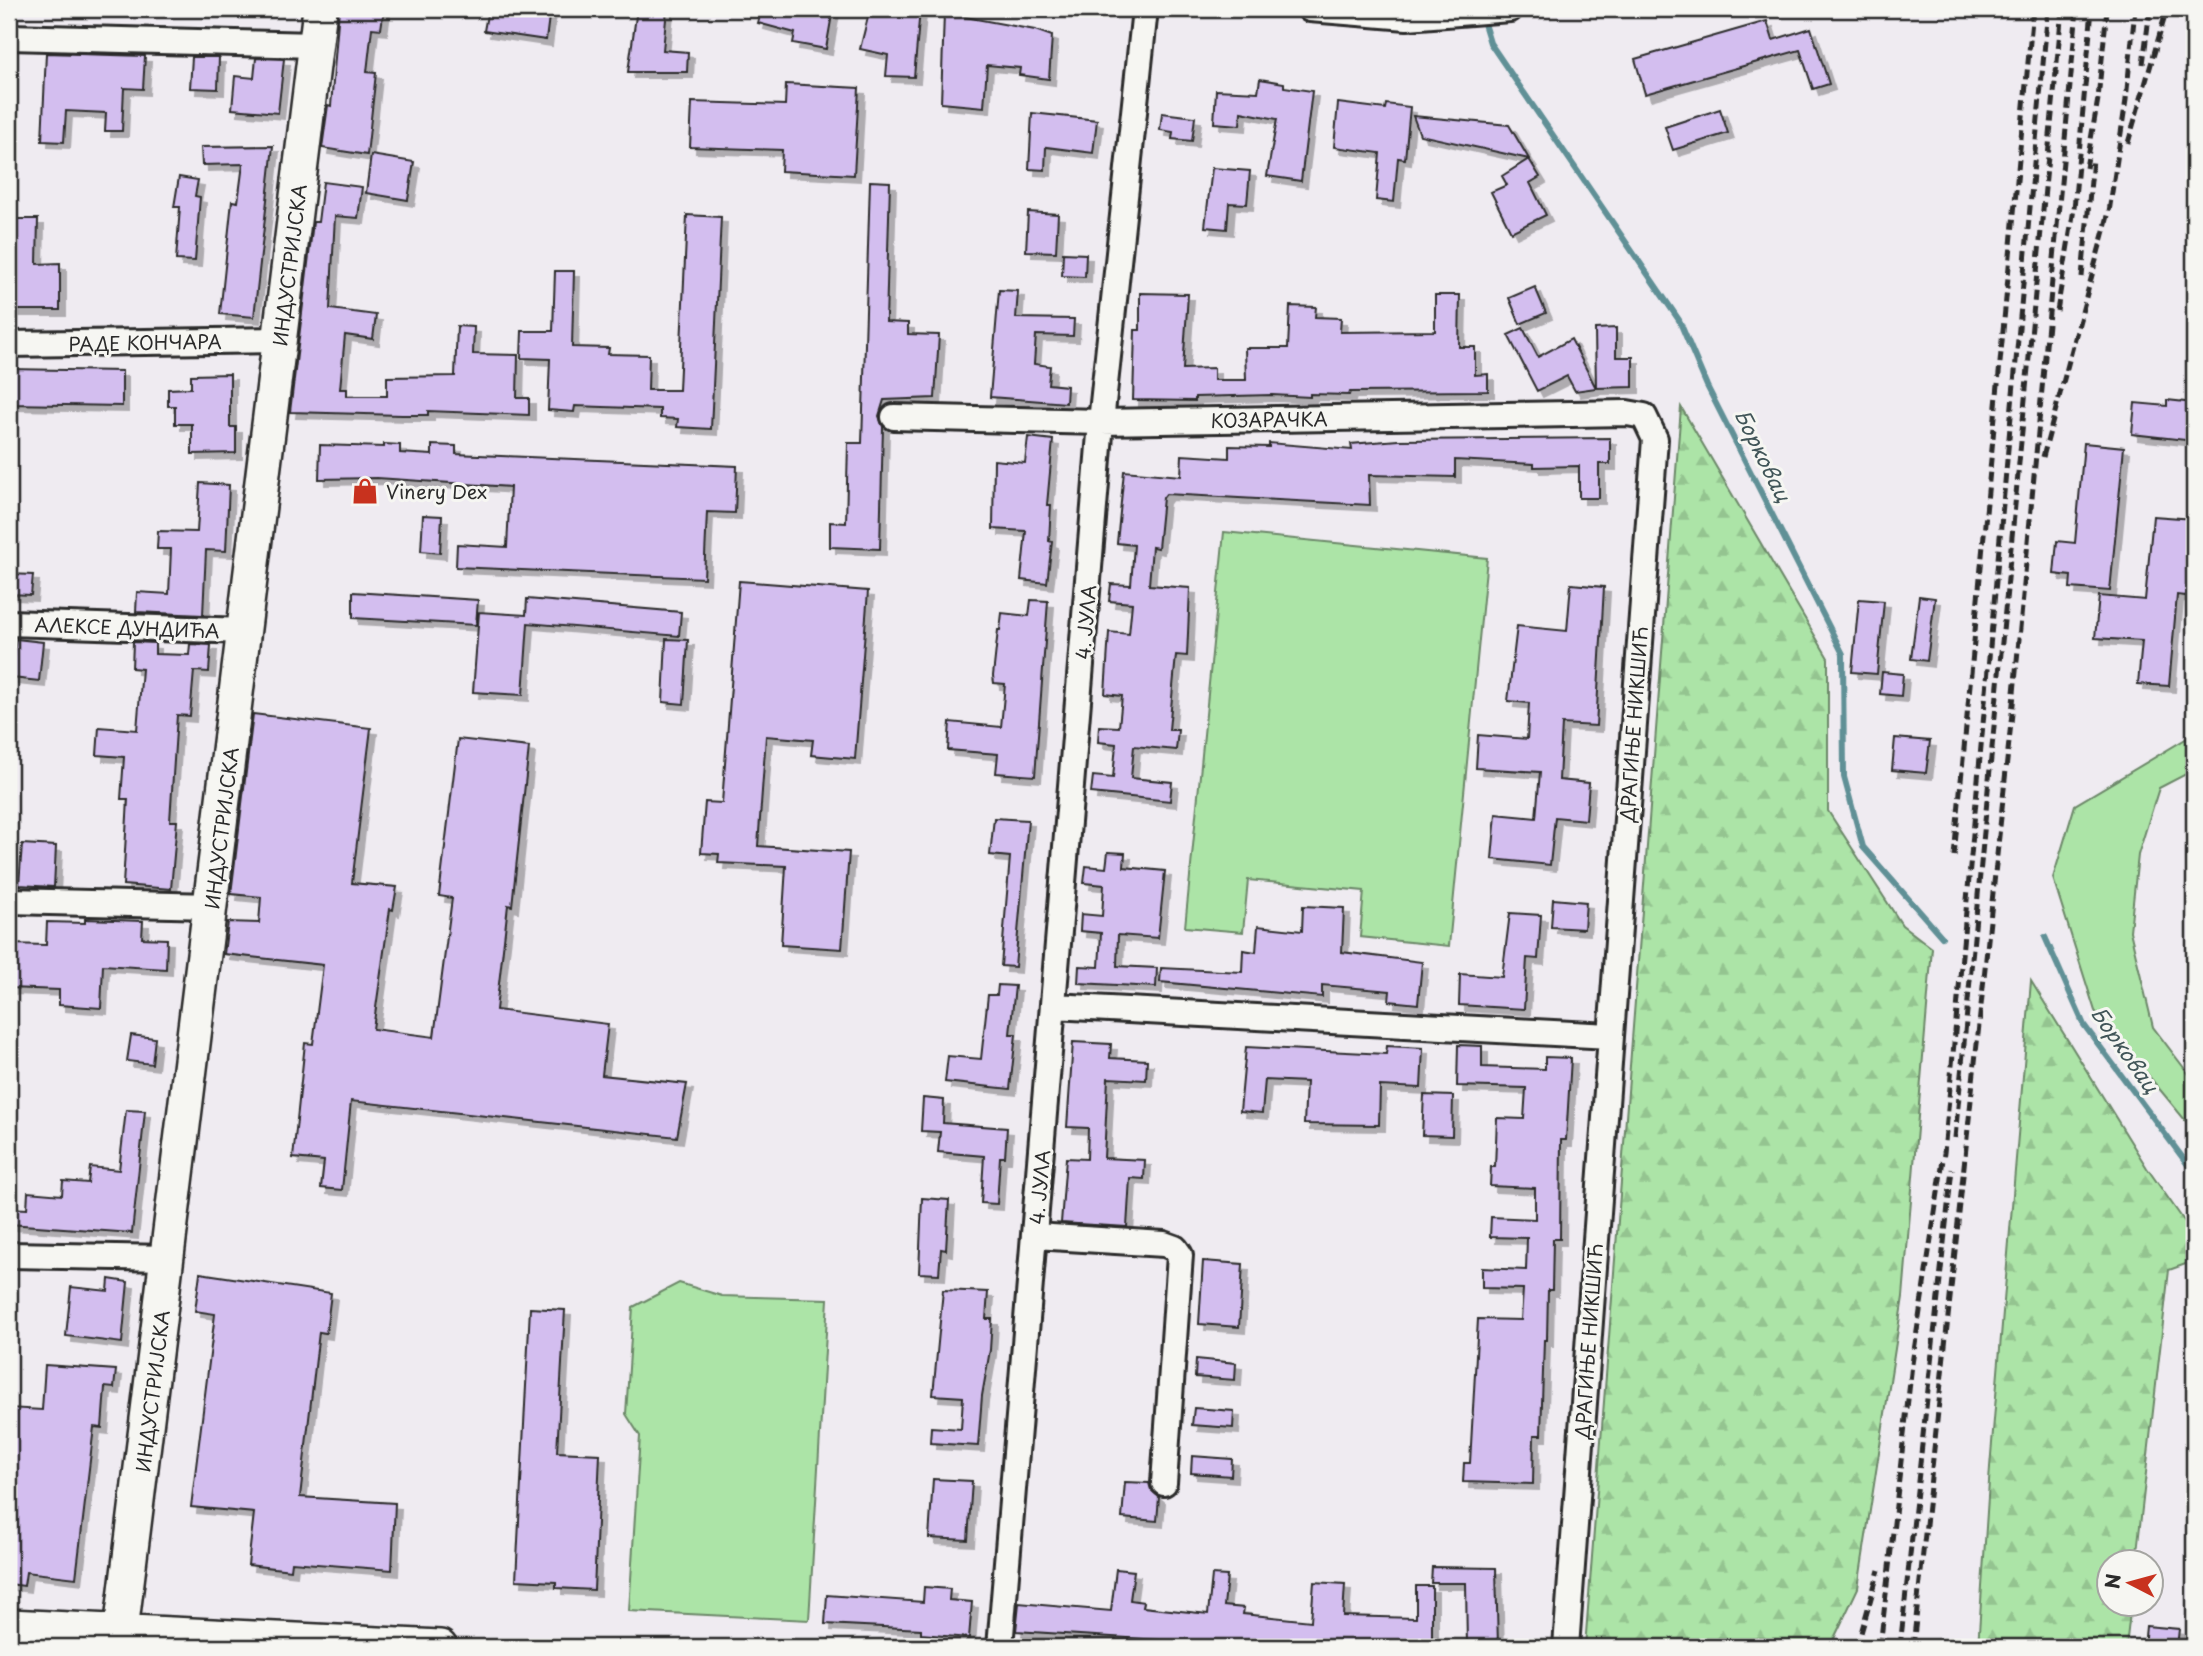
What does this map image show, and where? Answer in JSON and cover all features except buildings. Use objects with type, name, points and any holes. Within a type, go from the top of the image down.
[{"type":"main road","name":"ИНДУСТРИЈСКА","points":[[120,1640],[169,1258],[320,9]]},
{"type":"main road","points":[[9,1626],[120,1640],[440,1647]]},
{"type":"street","name":"4. ЈУЛА","points":[[1000,1647],[1101,422],[1144,9]]},
{"type":"street","points":[[1310,9],[1392,17],[1506,10]]},
{"type":"street","points":[[9,37],[316,45]]},
{"type":"street","name":"РАДЕ КОНЧАРА","points":[[9,344],[280,340]]},
{"type":"street","name":"КОЗАРАЧКА","points":[[894,417],[1101,422],[1627,413],[1644,416]]},
{"type":"street","name":"ДРАГИЊЕ НИКШИЋ","points":[[1566,1647],[1655,439],[1644,416]]},
{"type":"street","name":"АЛЕКСЕ ДУНДИЋА","points":[[9,623],[245,631]]},
{"type":"street","points":[[9,901],[212,906]]},
{"type":"street","points":[[1054,1006],[1610,1036]]},
{"type":"street","name":"4. ЈУЛА","points":[[1035,1236],[1164,1244],[1175,1248],[1180,1255],[1164,1483]]},
{"type":"street","points":[[9,1255],[169,1258]]},
{"type":"green space","points":[[1681,407],[1828,658],[1828,811],[1902,925],[1932,948],[1903,1297],[1858,1588],[1830,1647],[1585,1647]]},
{"type":"green space","points":[[1224,532],[1487,558],[1449,946],[1360,937],[1364,891],[1248,880],[1243,932],[1185,927]]},
{"type":"green space","points":[[2194,734],[2194,770],[2159,788],[2138,855],[2130,931],[2153,1027],[2194,1081],[2194,1131],[2095,1011],[2053,878],[2075,805]]},
{"type":"green space","points":[[2031,981],[2147,1168],[2194,1235],[2194,1261],[2169,1270],[2137,1548],[2094,1548],[2094,1618],[2129,1618],[2126,1647],[1978,1647],[1990,1467]]},
{"type":"green space","points":[[679,1283],[722,1296],[828,1299],[809,1620],[629,1611],[640,1436],[626,1414],[633,1307]]},
{"type":"waterway","name":"Борковац","points":[[1482,17],[1490,43],[1679,320],[1707,386],[1843,654],[1844,777],[1863,847],[1942,937]]},
{"type":"waterway","name":"Борковац","points":[[2045,937],[2084,1025],[2194,1173]]},
{"type":"railway","points":[[1954,856],[2033,9]]},
{"type":"railway","points":[[1880,1647],[1912,1364],[1944,1153],[2048,9]]},
{"type":"railway","points":[[1955,1138],[2062,9]]},
{"type":"railway","points":[[1913,1647],[2013,704],[2077,9]]},
{"type":"railway","points":[[2057,311],[2074,209],[2092,9]]},
{"type":"railway","points":[[2086,168],[2098,99],[2107,9]]},
{"type":"railway","points":[[2043,457],[2109,212],[2126,100],[2135,9]]},
{"type":"railway","points":[[2143,64],[2150,9]]},
{"type":"railway","points":[[2128,143],[2167,9]]},
{"type":"railway","points":[[2082,277],[2093,159]]},
{"type":"railway","points":[[1900,1647],[1952,1169]]},
{"type":"railway","points":[[1857,1647],[1879,1570]]},
{"type":"place","name":"Vinery Dex","points":[[365,491]]}]
